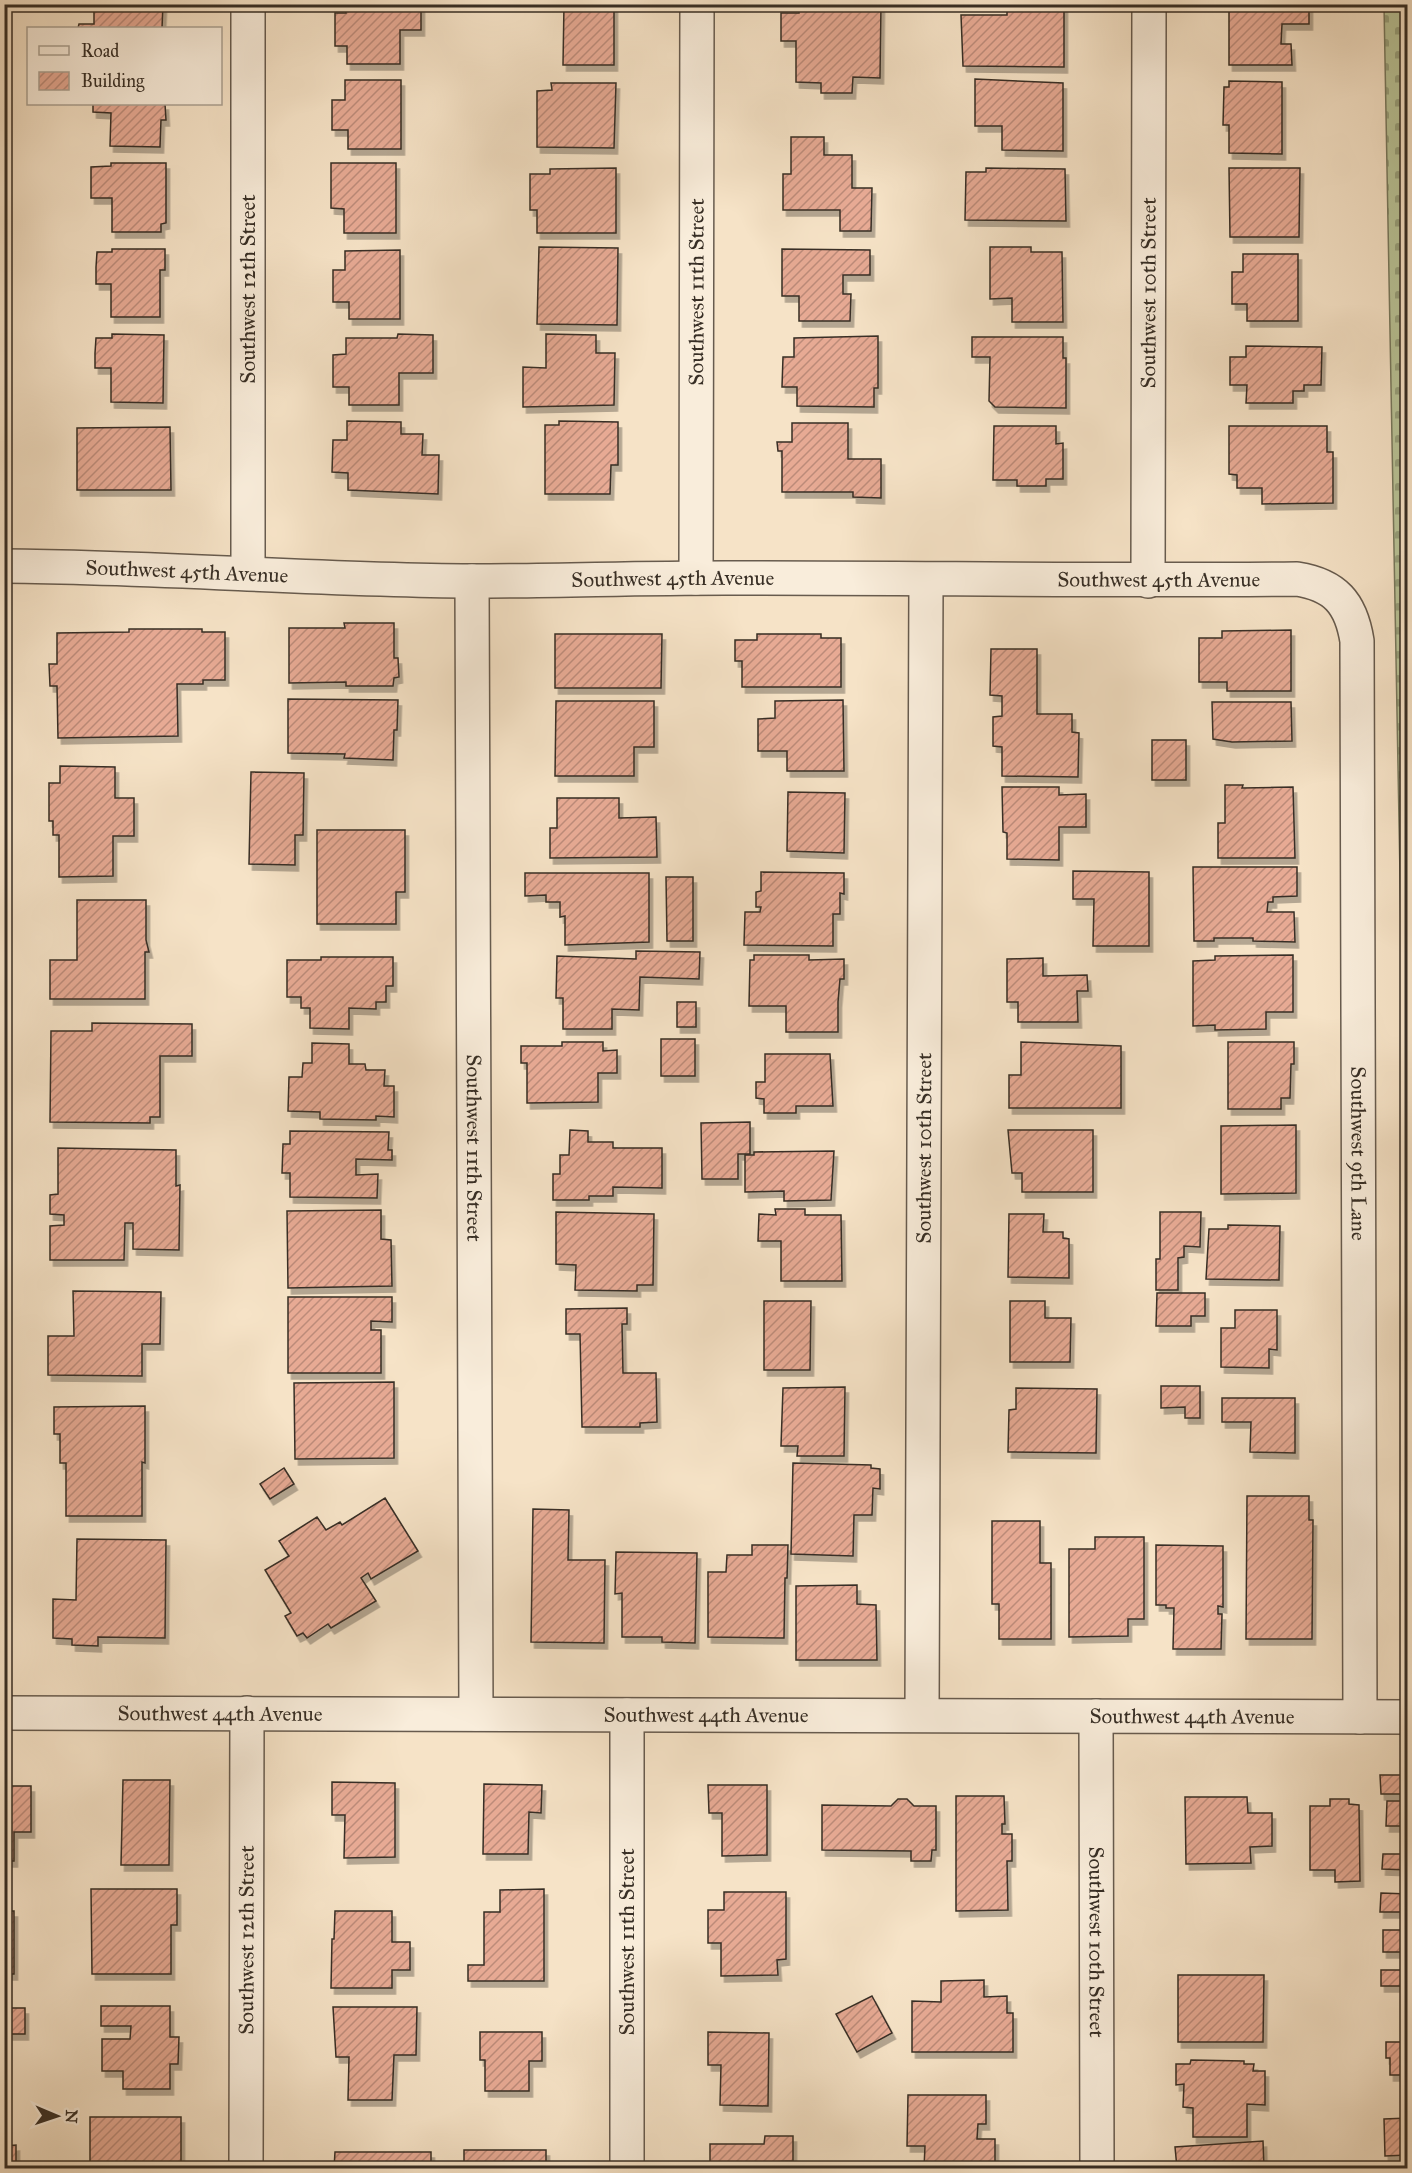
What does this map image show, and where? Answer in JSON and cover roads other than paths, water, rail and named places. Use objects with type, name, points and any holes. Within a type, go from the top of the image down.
[{"type":"street","name":"Southwest 12th Street","points":[[248,4],[248,573]]},
{"type":"street","name":"Southwest 11th Street","points":[[696,578],[697,4]]},
{"type":"street","name":"Southwest 10th Street","points":[[1148,581],[1149,4]]},
{"type":"street","name":"Southwest 45th Avenue","points":[[4,566],[168,569],[304,578],[472,581],[696,578],[1148,581],[1297,579],[1313,582],[1338,596]]},
{"type":"street","name":"Southwest 10th Street","points":[[922,1715],[926,580]]},
{"type":"street","name":"Southwest 11th Street","points":[[472,581],[476,1714]]},
{"type":"street","name":"Southwest 9th Lane","points":[[1338,596],[1350,611],[1356,641],[1360,1717]]},
{"type":"street","name":"Southwest 44th Avenue","points":[[4,1713],[1407,1717]]},
{"type":"street","name":"Southwest 12th Street","points":[[246,2169],[247,1713]]},
{"type":"street","name":"Southwest 11th Street","points":[[627,1715],[627,2169]]},
{"type":"street","name":"Southwest 10th Street","points":[[1096,1716],[1097,2169]]}]
